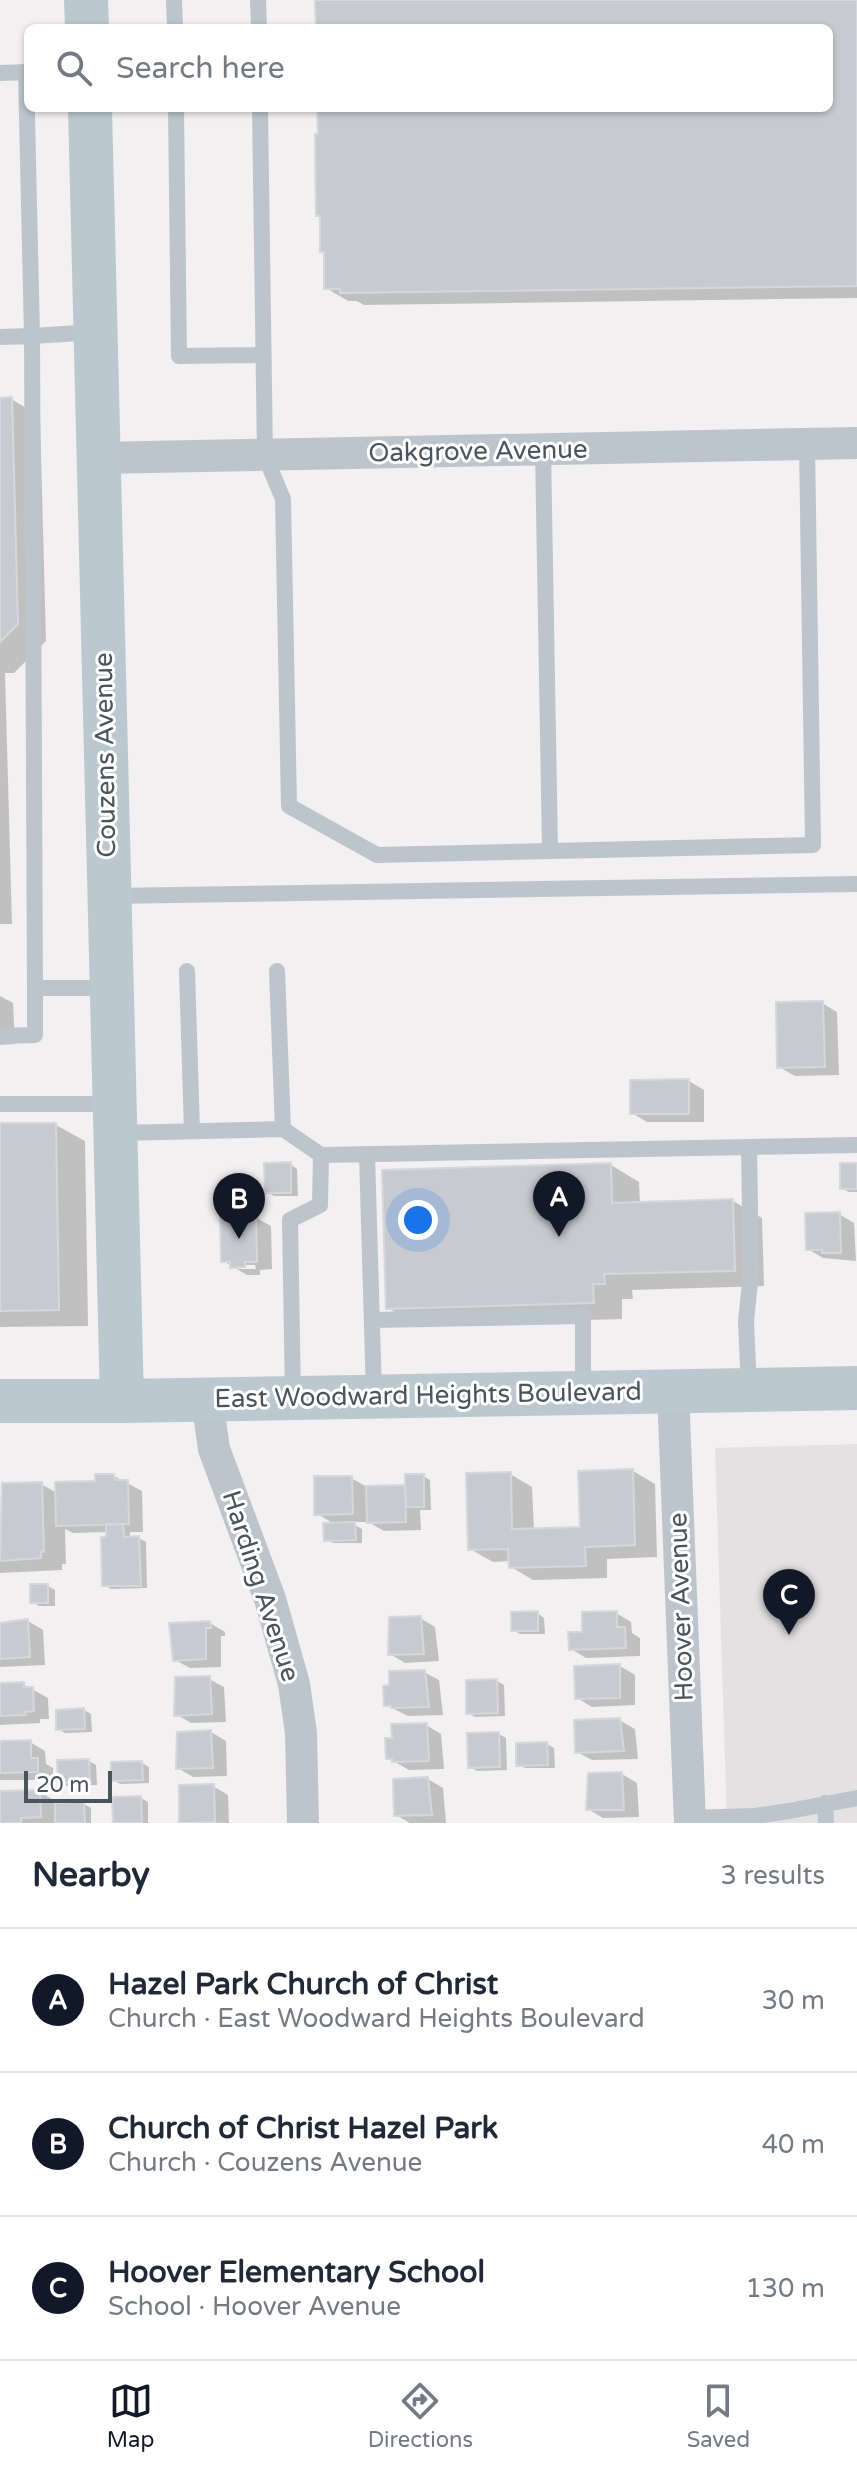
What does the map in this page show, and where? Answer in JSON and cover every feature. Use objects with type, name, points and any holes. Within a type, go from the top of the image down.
[{"type":"street","points":[[86,0],[87,24]]},
{"type":"street","name":"Couzens Avenue","points":[[90,112],[122,1401]]},
{"type":"street","name":"Oakgrove Avenue","points":[[98,458],[857,443]]},
{"type":"street","name":"East Woodward Heights Boulevard","points":[[0,1401],[857,1388]]},
{"type":"street","name":"Hoover Avenue","points":[[673,1391],[690,1820]]},
{"type":"street","name":"Harding Avenue","points":[[207,1399],[214,1449],[270,1599],[294,1684],[301,1733],[303,1823]]},
{"type":"lane","points":[[174,0],[175,24]]},
{"type":"lane","points":[[258,0],[259,24]]},
{"type":"lane","points":[[0,73],[24,73]]},
{"type":"lane","points":[[0,1036],[35,1035],[32,336],[28,112]]},
{"type":"lane","points":[[176,112],[179,356],[263,355]]},
{"type":"lane","points":[[260,112],[265,456],[283,499],[289,806],[377,855],[813,845],[807,443]]},
{"type":"lane","points":[[0,337],[96,332]]},
{"type":"lane","points":[[543,449],[550,850]]},
{"type":"lane","points":[[108,896],[857,884]]},
{"type":"lane","points":[[187,971],[192,1131]]},
{"type":"lane","points":[[277,971],[283,1129]]},
{"type":"lane","points":[[35,988],[111,988]]},
{"type":"lane","points":[[0,1104],[192,1131],[283,1129],[321,1155],[857,1145]]},
{"type":"lane","points":[[749,1147],[751,1273],[746,1321],[749,1390]]},
{"type":"lane","points":[[367,1154],[374,1397]]},
{"type":"lane","points":[[293,1398],[290,1220],[320,1205],[321,1155]]},
{"type":"lane","points":[[372,1320],[583,1316],[583,1392]]},
{"type":"lane","points":[[690,1820],[755,1816],[857,1798]]},
{"type":"lane","points":[[825,1803],[826,1823]]},
{"type":"shaded area","points":[[857,1444],[857,1823],[727,1823],[715,1448]]},
{"type":"building","points":[[315,0],[857,0],[857,286],[340,293],[340,289],[324,289],[324,252],[320,252],[320,216],[316,216],[317,112],[833,112],[833,24],[316,24]]},
{"type":"building","points":[[12,397],[18,624],[0,642],[0,398]]},
{"type":"building","points":[[823,1001],[825,1067],[777,1068],[776,1002]]},
{"type":"building","points":[[689,1079],[689,1114],[630,1114],[630,1080]]},
{"type":"building","points":[[0,1123],[56,1123],[59,1310],[0,1311]]},
{"type":"building","points":[[291,1162],[291,1193],[265,1193],[264,1163]]},
{"type":"building","points":[[611,1163],[612,1203],[733,1199],[735,1271],[604,1274],[605,1284],[593,1284],[594,1303],[386,1309],[382,1170]]},
{"type":"building","points":[[840,1163],[857,1163],[857,1189],[840,1189]]},
{"type":"building","points":[[840,1212],[841,1253],[806,1250],[805,1213]]},
{"type":"building","points":[[256,1215],[257,1262],[245,1262],[245,1267],[230,1268],[230,1262],[221,1262],[220,1216]]},
{"type":"building","points":[[633,1469],[635,1545],[585,1547],[586,1566],[509,1568],[508,1549],[468,1550],[466,1473],[511,1472],[512,1529],[580,1527],[578,1471]]},
{"type":"building","points":[[95,1474],[114,1474],[115,1480],[128,1480],[129,1524],[56,1526],[55,1482],[95,1481]]},
{"type":"building","points":[[405,1474],[424,1474],[424,1507],[406,1507]]},
{"type":"building","points":[[314,1476],[352,1476],[353,1514],[314,1515]]},
{"type":"building","points":[[42,1482],[44,1552],[41,1552],[41,1558],[0,1561],[2,1483]]},
{"type":"building","points":[[405,1485],[406,1522],[367,1523],[366,1486]]},
{"type":"building","points":[[355,1522],[356,1540],[324,1541],[323,1523]]},
{"type":"building","points":[[106,1524],[123,1524],[124,1537],[139,1536],[141,1586],[102,1586],[101,1537],[106,1537]]},
{"type":"building","points":[[30,1584],[48,1584],[48,1603],[30,1603]]},
{"type":"building","points":[[538,1611],[538,1631],[511,1631],[511,1612]]},
{"type":"building","points":[[617,1611],[617,1627],[625,1627],[626,1648],[569,1650],[568,1632],[582,1632],[582,1612]]},
{"type":"building","points":[[421,1616],[424,1654],[388,1655],[389,1617]]},
{"type":"building","points":[[28,1619],[30,1657],[0,1659],[0,1623]]},
{"type":"building","points":[[210,1621],[211,1628],[206,1628],[206,1659],[173,1661],[169,1623]]},
{"type":"building","points":[[620,1664],[620,1698],[575,1699],[574,1666]]},
{"type":"building","points":[[425,1670],[429,1707],[384,1706],[383,1686],[389,1685],[389,1671]]},
{"type":"building","points":[[210,1676],[212,1714],[174,1716],[175,1677]]},
{"type":"building","points":[[497,1679],[498,1713],[466,1714],[466,1680]]},
{"type":"building","points":[[24,1682],[24,1687],[33,1687],[34,1711],[25,1712],[26,1715],[0,1716],[0,1683]]},
{"type":"building","points":[[84,1708],[85,1729],[56,1730],[56,1710]]},
{"type":"building","points":[[620,1718],[624,1751],[575,1753],[574,1720]]},
{"type":"building","points":[[427,1723],[429,1761],[392,1762],[392,1759],[386,1759],[385,1738],[392,1738],[391,1724]]},
{"type":"building","points":[[211,1730],[213,1768],[176,1769],[177,1732]]},
{"type":"building","points":[[499,1732],[500,1767],[468,1768],[467,1733]]},
{"type":"building","points":[[31,1740],[31,1758],[38,1758],[38,1772],[0,1773],[0,1741]]},
{"type":"building","points":[[547,1742],[548,1765],[516,1766],[516,1743]]},
{"type":"building","points":[[89,1759],[90,1782],[58,1783],[57,1760]]},
{"type":"building","points":[[142,1761],[143,1780],[111,1781],[111,1762]]},
{"type":"building","points":[[622,1772],[624,1810],[586,1810],[588,1773]]},
{"type":"building","points":[[428,1777],[432,1815],[394,1816],[393,1779]]},
{"type":"building","points":[[214,1784],[215,1822],[179,1823],[179,1785]]},
{"type":"building","points":[[40,1790],[41,1817],[21,1818],[21,1823],[0,1823],[0,1791]]},
{"type":"building","points":[[141,1796],[142,1823],[113,1823],[112,1797]]},
{"type":"building","points":[[84,1802],[85,1823],[55,1823],[55,1803]]},
{"type":"place","name":"Hazel Park Church of Christ","points":[[559,1237]]},
{"type":"place","name":"Church of Christ Hazel Park","points":[[239,1239]]},
{"type":"place","name":"Hoover Elementary School","points":[[789,1635]]}]
